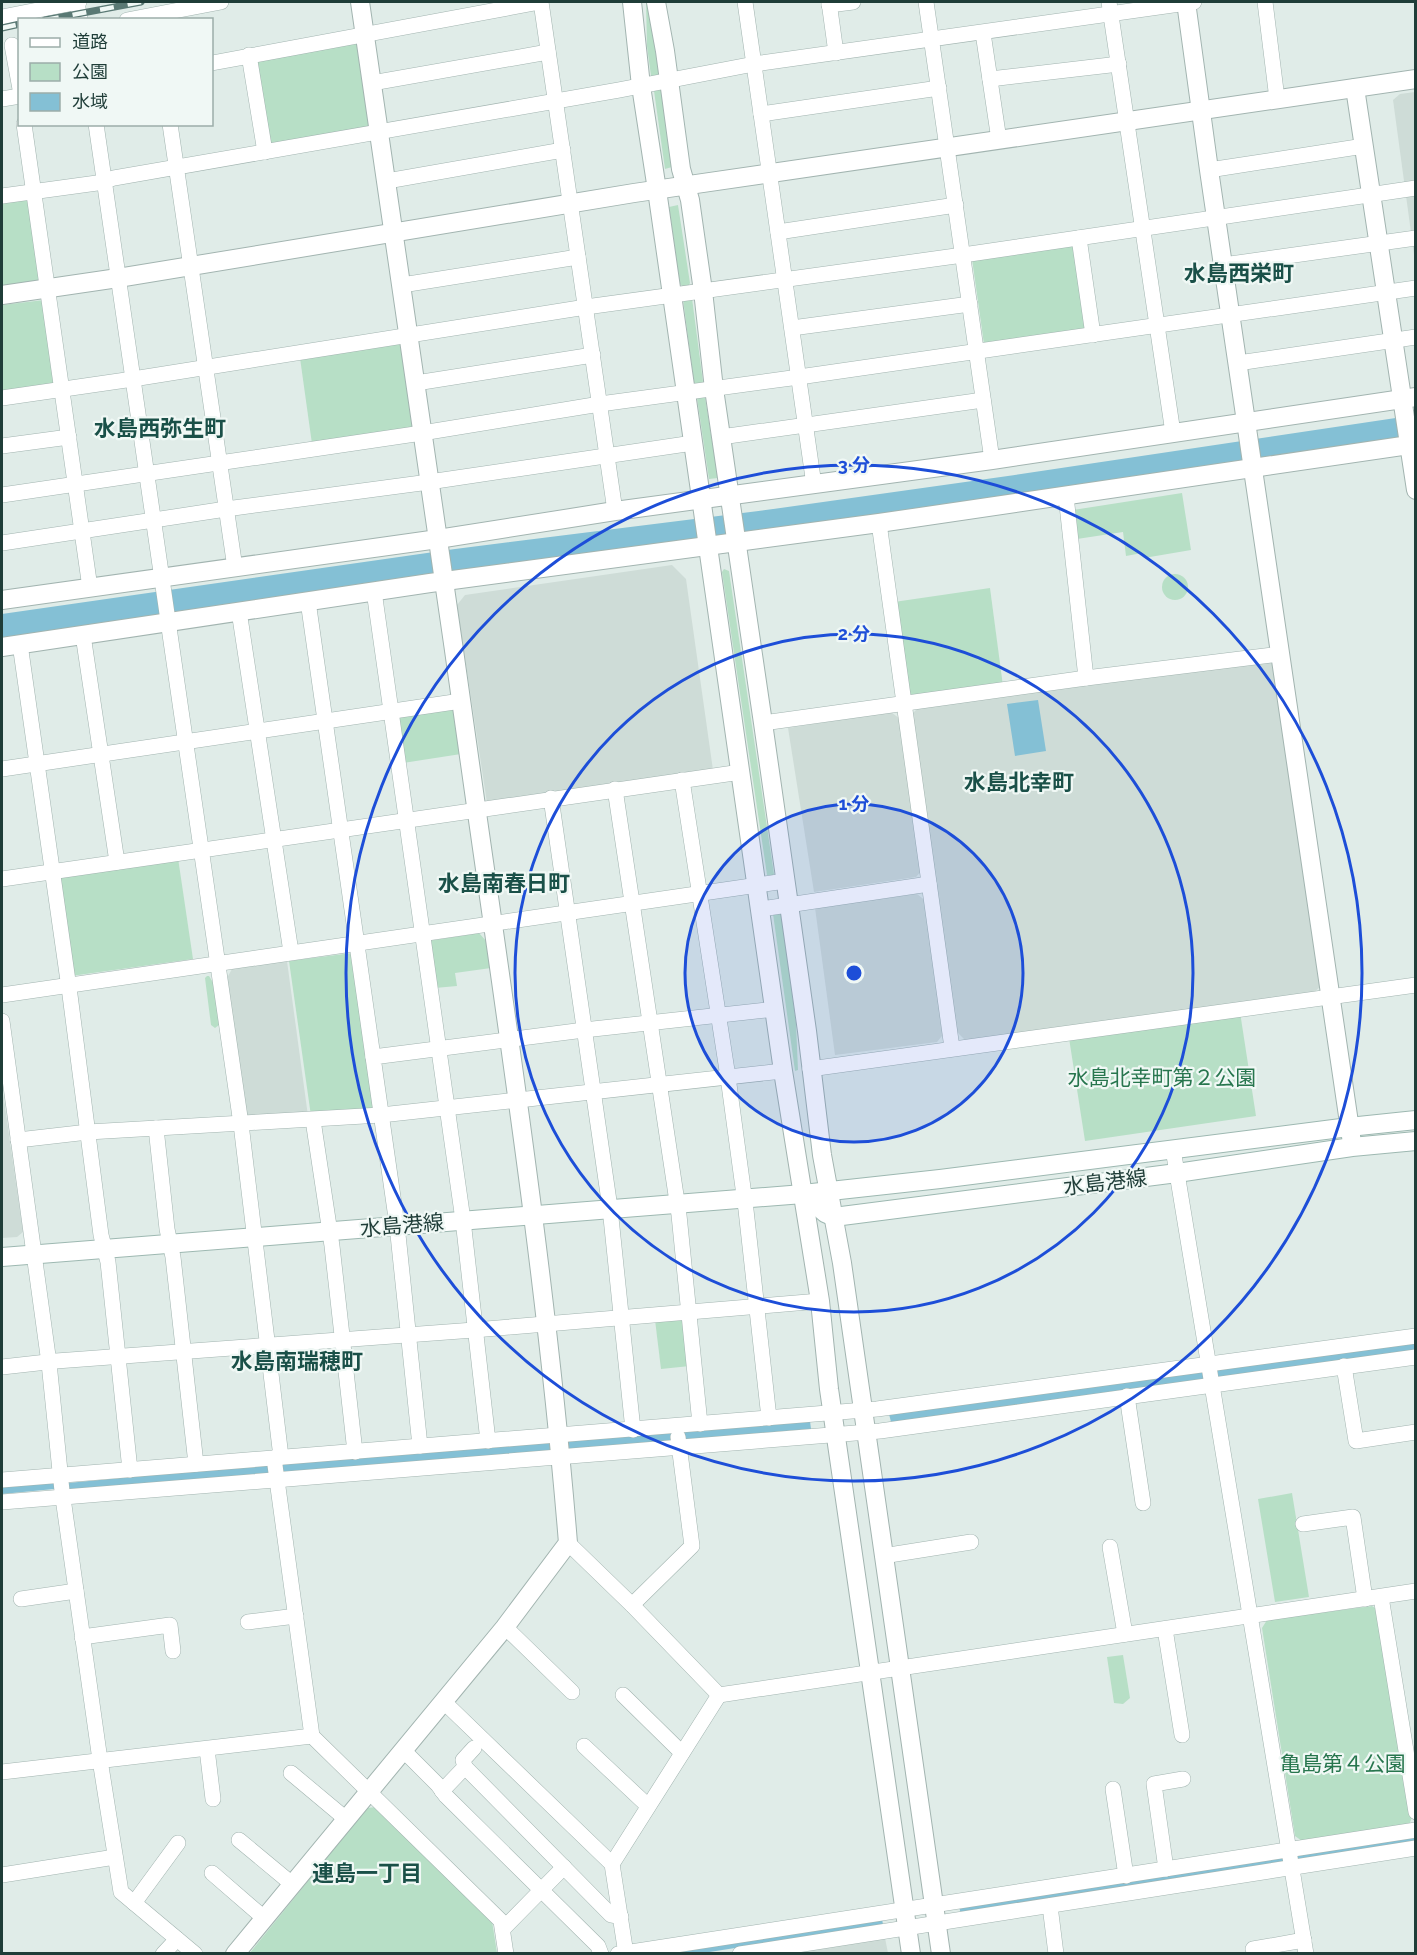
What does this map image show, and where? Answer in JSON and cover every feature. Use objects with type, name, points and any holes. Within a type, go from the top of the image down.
[{"type":"street","points":[[2,17],[16,7],[78,2],[80,18]]},
{"type":"street","points":[[153,17],[221,2]]},
{"type":"street","points":[[360,2],[518,1100],[560,1446],[568,1543],[719,1695]]},
{"type":"street","points":[[213,63],[541,2],[615,511]]},
{"type":"street","points":[[632,2],[641,86],[783,1071],[819,1301],[910,1953]]},
{"type":"street","points":[[656,2],[681,169],[690,200],[714,389],[807,1031],[810,1069],[863,1410],[941,1953]]},
{"type":"street","points":[[745,2],[814,485]]},
{"type":"street","points":[[836,53],[829,3],[853,2]]},
{"type":"street","points":[[926,2],[992,460]]},
{"type":"street","points":[[2,196],[265,152],[754,64],[983,33],[1110,8],[1189,2],[1209,170],[1352,1148]]},
{"type":"street","points":[[1265,2],[1277,99]]},
{"type":"street","points":[[1110,8],[1173,433]]},
{"type":"street","points":[[983,33],[999,140]]},
{"type":"street","points":[[11,46],[18,80]]},
{"type":"street","points":[[372,83],[548,52]]},
{"type":"street","points":[[249,55],[265,152]]},
{"type":"street","points":[[990,79],[1119,64]]},
{"type":"street","points":[[2,296],[571,203],[1416,79]]},
{"type":"street","points":[[761,114],[939,88]]},
{"type":"street","points":[[1355,88],[1393,340],[1409,398],[1405,417],[1411,442],[1416,490]]},
{"type":"street","points":[[2,99],[18,96]]},
{"type":"street","points":[[24,126],[90,588]]},
{"type":"street","points":[[96,126],[241,1124],[268,1346],[277,1466],[312,1736],[501,1920],[506,1953]]},
{"type":"street","points":[[170,126],[234,568]]},
{"type":"street","points":[[1209,170],[1364,146]]},
{"type":"street","points":[[387,181],[563,150]]},
{"type":"street","points":[[2,398],[586,307],[963,255],[1416,188]]},
{"type":"street","points":[[778,232],[956,205]]},
{"type":"street","points":[[1079,238],[1093,335]]},
{"type":"street","points":[[1223,265],[1416,238]]},
{"type":"street","points":[[402,285],[578,256]]},
{"type":"street","points":[[2,495],[75,486],[600,404],[1416,288]]},
{"type":"street","points":[[792,328],[970,304]]},
{"type":"street","points":[[1238,363],[1416,337]]},
{"type":"street","points":[[416,383],[593,355]]},
{"type":"street","points":[[2,647],[83,635],[166,615],[239,611],[374,591],[441,560],[615,511],[1173,433],[1248,431],[1409,398]]},
{"type":"street","points":[[721,438],[983,400]]},
{"type":"street","points":[[2,446],[69,437]]},
{"type":"street","points":[[2,600],[90,588],[162,584],[234,568],[441,560],[736,530],[879,523],[1066,496],[1252,464],[1411,442]]},
{"type":"street","points":[[2,543],[693,443]]},
{"type":"street","points":[[1066,496],[1086,678]]},
{"type":"street","points":[[879,523],[952,1048]]},
{"type":"street","points":[[374,591],[463,1220],[488,1441]]},
{"type":"street","points":[[308,601],[397,1225],[408,1335],[414,1455]]},
{"type":"street","points":[[239,611],[291,952]]},
{"type":"street","points":[[83,635],[117,862]]},
{"type":"street","points":[[20,644],[104,1248],[108,1262],[130,1470]]},
{"type":"street","points":[[764,723],[1086,678],[1280,654]]},
{"type":"street","points":[[2,769],[461,701]]},
{"type":"street","points":[[2,879],[741,772]]},
{"type":"street","points":[[682,780],[745,1198],[769,1419]]},
{"type":"street","points":[[615,789],[677,1203],[700,1424]]},
{"type":"street","points":[[551,798],[610,1208],[633,1430]]},
{"type":"street","points":[[2,995],[785,881]]},
{"type":"street","points":[[760,909],[929,884]]},
{"type":"street","points":[[810,1069],[1416,985]]},
{"type":"street","points":[[373,1057],[438,1047],[775,1009]]},
{"type":"street","points":[[2,1021],[49,1363],[61,1486],[121,1892],[195,1953]]},
{"type":"street","points":[[18,1140],[88,1132],[381,1115],[783,1071]]},
{"type":"street","points":[[313,1120],[329,1231],[355,1452]]},
{"type":"street","name":"水島港線","points":[[2,1257],[802,1194],[1416,1120]]},
{"type":"street","points":[[156,1128],[196,1464]]},
{"type":"street","name":"水島港線","points":[[834,1217],[1416,1141]]},
{"type":"street","points":[[1173,1149],[1305,1947],[1253,1949]]},
{"type":"street","points":[[802,1194],[825,1213],[834,1217]]},
{"type":"street","points":[[2,1367],[118,1356],[545,1325],[819,1301]]},
{"type":"street","points":[[2,1502],[130,1470],[196,1464],[277,1466],[355,1452],[414,1455],[488,1441],[560,1446],[633,1430],[678,1436],[700,1424],[833,1413],[1211,1374],[1361,1354],[1416,1336]]},
{"type":"street","points":[[2,1480],[61,1486],[277,1466],[678,1436],[866,1432],[1126,1396],[1211,1374],[1344,1366],[1361,1354],[1416,1357]]},
{"type":"street","points":[[1344,1366],[1356,1441],[1416,1432]]},
{"type":"street","points":[[1126,1396],[1143,1503]]},
{"type":"street","points":[[632,1605],[692,1546],[678,1436]]},
{"type":"street","points":[[1303,1524],[1353,1517],[1365,1599]]},
{"type":"street","points":[[883,1556],[971,1542]]},
{"type":"street","points":[[235,1953],[504,1627],[568,1543]]},
{"type":"street","points":[[1110,1547],[1125,1634]]},
{"type":"street","points":[[21,1599],[76,1591]]},
{"type":"street","points":[[612,1864],[719,1695],[1416,1591]]},
{"type":"street","points":[[1381,1597],[1416,1812]]},
{"type":"street","points":[[248,1622],[296,1616]]},
{"type":"street","points":[[82,1637],[170,1625],[173,1651]]},
{"type":"street","points":[[504,1627],[572,1692]]},
{"type":"street","points":[[1165,1629],[1182,1735]]},
{"type":"street","points":[[623,1695],[682,1753]]},
{"type":"street","points":[[443,1701],[612,1864],[621,1917],[623,1953],[1166,1869],[1416,1848]]},
{"type":"street","points":[[2,1772],[312,1736]]},
{"type":"street","points":[[584,1746],[648,1806]]},
{"type":"street","points":[[474,1748],[463,1760],[465,1767],[611,1915],[621,1917]]},
{"type":"street","points":[[207,1749],[213,1799]]},
{"type":"street","points":[[403,1750],[598,1946],[601,1953]]},
{"type":"street","points":[[442,1791],[465,1767]]},
{"type":"street","points":[[291,1773],[346,1819]]},
{"type":"street","points":[[1166,1869],[1154,1784],[1183,1779]]},
{"type":"street","points":[[1113,1789],[1126,1876]]},
{"type":"street","points":[[740,1953],[1050,1906],[1416,1830]]},
{"type":"street","points":[[239,1840],[292,1884]]},
{"type":"street","points":[[134,1903],[178,1843]]},
{"type":"street","points":[[2,1875],[116,1857]]},
{"type":"street","points":[[503,1929],[564,1867]]},
{"type":"street","points":[[212,1873],[264,1918]]},
{"type":"street","points":[[1050,1906],[1056,1953]]},
{"type":"street","points":[[163,1953],[177,1939]]},
{"type":"shaded area","points":[[1415,92],[1415,262],[1393,100],[1400,94]]},
{"type":"shaded area","points":[[672,565],[686,579],[713,770],[487,803],[457,605],[465,595]]},
{"type":"shaded area","points":[[1267,659],[1276,667],[1321,986],[1312,994],[965,1040],[956,1031],[912,714],[919,707]]},
{"type":"shaded area","points":[[891,712],[900,719],[922,870],[916,877],[814,892],[788,728]]},
{"type":"shaded area","points":[[917,894],[927,902],[946,1031],[937,1042],[835,1055],[815,908]]},
{"type":"shaded area","points":[[287,961],[308,1116],[248,1120],[227,978],[232,969]]},
{"type":"shaded area","points":[[2,1086],[23,1232],[17,1237],[2,1238]]},
{"type":"shaded area","points":[[885,1938],[888,1953],[804,1954],[803,1951]]},
{"type":"green space","points":[[646,2],[648,2],[659,75],[654,79],[651,76],[647,46]]},
{"type":"green space","points":[[358,43],[369,128],[267,146],[257,61]]},
{"type":"green space","points":[[660,87],[672,167],[665,169],[654,91]]},
{"type":"green space","points":[[30,198],[42,280],[2,286],[2,202]]},
{"type":"green space","points":[[678,205],[690,283],[688,287],[680,284],[669,207]]},
{"type":"green space","points":[[1075,245],[1086,331],[984,344],[972,259]]},
{"type":"green space","points":[[692,298],[702,386],[694,383],[683,299]]},
{"type":"green space","points":[[44,300],[57,383],[2,392],[2,305]]},
{"type":"green space","points":[[401,343],[413,430],[312,444],[300,358]]},
{"type":"green space","points":[[705,397],[718,478],[709,479],[697,398]]},
{"type":"green space","points":[[1182,493],[1191,550],[1144,558],[1142,553],[1126,556],[1123,532],[1077,539],[1073,510]]},
{"type":"green space","points":[[724,569],[729,571],[774,874],[772,876],[767,875],[722,572]]},
{"type":"green space","points":[[1175,574],[1184,578],[1188,587],[1184,596],[1175,600],[1166,596],[1162,587],[1166,578]]},
{"type":"green space","points":[[990,588],[1003,686],[912,698],[907,692],[894,602]]},
{"type":"green space","points":[[454,706],[461,754],[403,763],[396,715]]},
{"type":"green space","points":[[178,858],[193,959],[71,976],[56,875]]},
{"type":"green space","points":[[781,913],[796,1023],[798,1070],[795,1071],[773,914]]},
{"type":"green space","points":[[479,933],[487,942],[491,968],[455,973],[457,986],[435,988],[428,941]]},
{"type":"green space","points":[[352,953],[374,1111],[311,1116],[289,961]]},
{"type":"green space","points":[[207,976],[214,984],[219,1025],[215,1028],[211,1025],[205,978]]},
{"type":"green space","name":"水島北幸町第２公園","points":[[1240,1012],[1256,1116],[1085,1141],[1069,1038]]},
{"type":"green space","points":[[685,1317],[690,1366],[661,1369],[655,1320]]},
{"type":"green space","points":[[1292,1493],[1309,1597],[1275,1602],[1258,1499]]},
{"type":"green space","name":"亀島第４公園","points":[[1372,1606],[1378,1610],[1412,1817],[1409,1825],[1302,1841],[1295,1836],[1262,1628],[1267,1620]]},
{"type":"green space","points":[[1123,1655],[1130,1698],[1123,1704],[1114,1703],[1107,1657]]},
{"type":"green space","points":[[377,1807],[492,1921],[497,1953],[249,1954],[367,1808]]},
{"type":"water","points":[[1038,700],[1046,751],[1015,756],[1007,704]]},
{"type":"water","points":[[1415,1343],[1415,1350],[891,1422],[889,1414]]},
{"type":"water","points":[[810,1421],[811,1429],[69,1491],[54,1489],[2,1494],[2,1485],[68,1483],[256,1465]]},
{"type":"water","points":[[1415,1835],[1415,1841],[961,1914],[959,1907]]},
{"type":"water","points":[[882,1918],[883,1925],[703,1953],[660,1954]]},
{"type":"waterway","points":[[1255,443],[1401,422]]},
{"type":"waterway","points":[[2,627],[455,562],[760,524],[1416,428]]},
{"type":"waterway","points":[[738,518],[1247,445]]},
{"type":"waterway","points":[[708,522],[730,519]]},
{"type":"waterway","points":[[444,556],[700,523]]},
{"type":"waterway","points":[[2,619],[435,557]]},
{"type":"railway","points":[[56,18],[141,2]]},
{"type":"railway","points":[[2,28],[18,24]]},
{"type":"district","name":"水島西栄町","points":[[1239,273]]},
{"type":"district","name":"水島西弥生町","points":[[160,428]]},
{"type":"district","name":"水島北幸町","points":[[1019,782]]},
{"type":"district","name":"水島南春日町","points":[[504,883]]},
{"type":"district","name":"水島南瑞穂町","points":[[297,1361]]},
{"type":"district","name":"連島一丁目","points":[[367,1873]]}]
